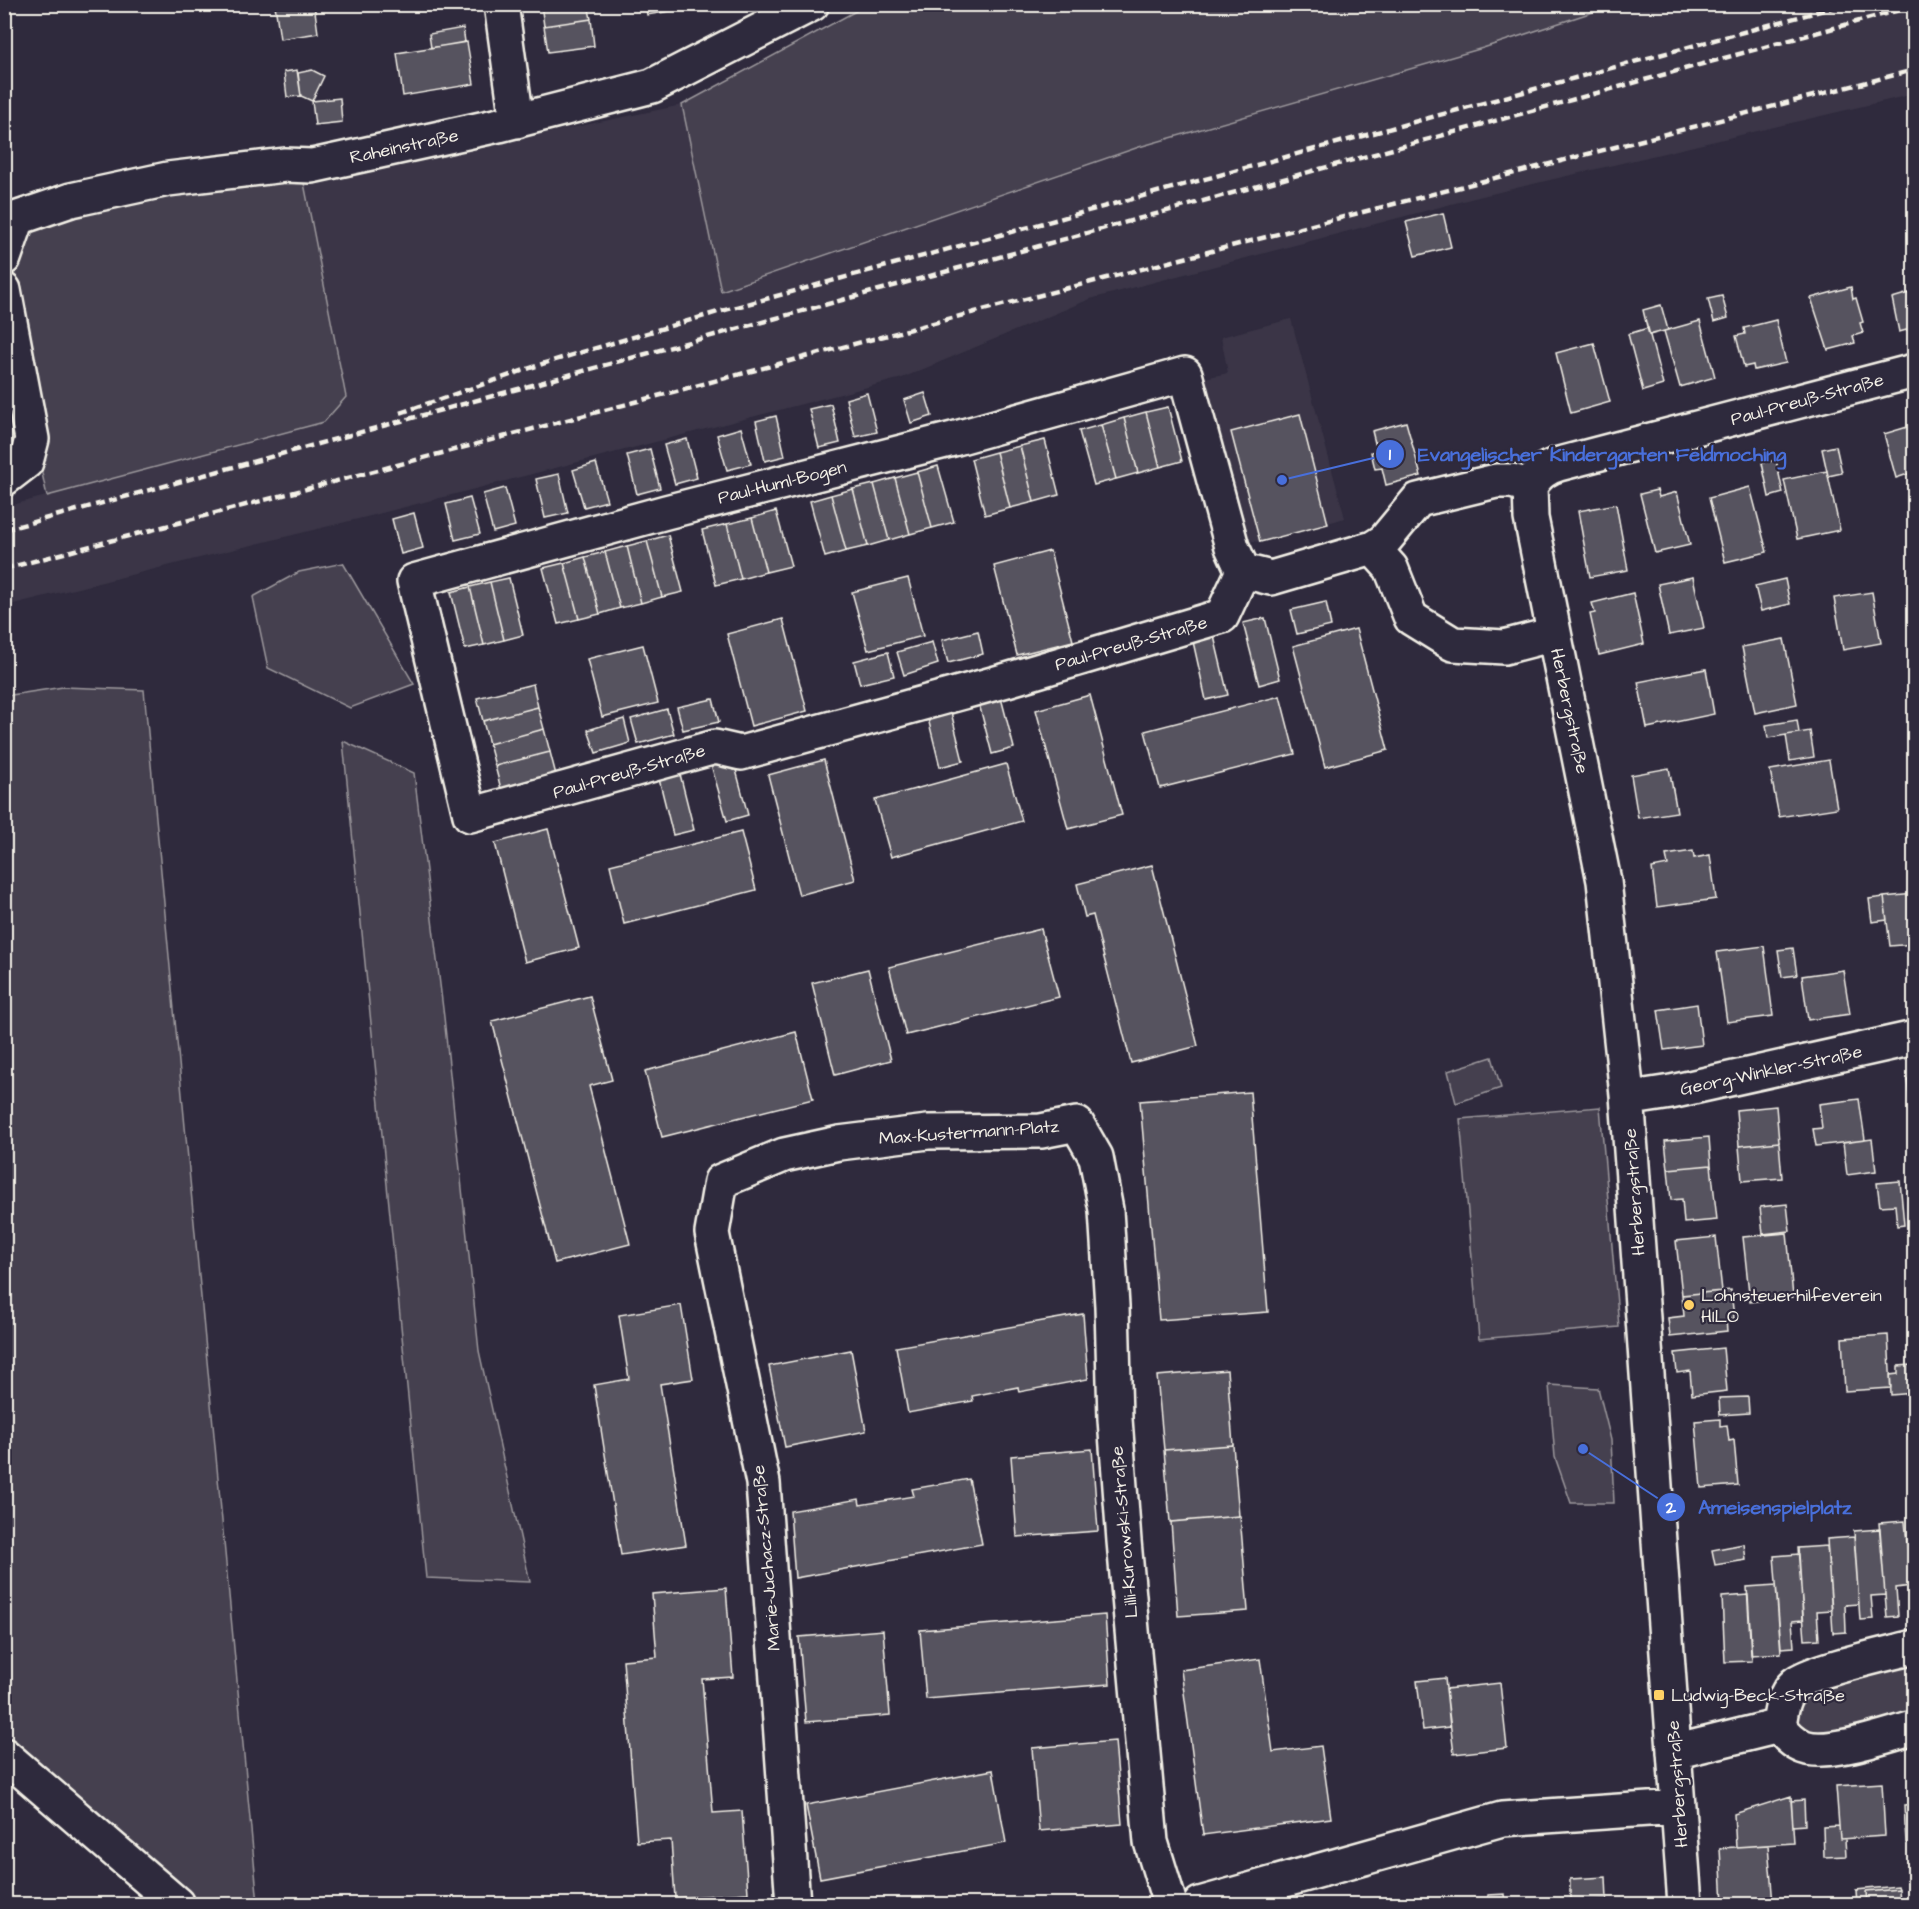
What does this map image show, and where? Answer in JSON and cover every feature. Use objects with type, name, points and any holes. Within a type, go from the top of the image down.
[{"type":"street","points":[[501,4],[517,121]]},
{"type":"street","name":"Raheinstraße","points":[[4,258],[11,219],[71,200],[168,179],[285,165],[312,166],[517,121],[652,86],[813,4]]},
{"type":"street","points":[[4,290],[32,439],[26,462],[4,479]]},
{"type":"street","name":"Paul-Preuß-Straße","points":[[1530,486],[1537,474],[1548,467],[1914,371]]},
{"type":"street","name":"Paul-Huml-Bogen","points":[[470,815],[414,581],[666,512],[953,439],[1185,374],[1232,547],[1243,570]]},
{"type":"street","points":[[1243,570],[1270,578],[1373,548],[1384,541],[1418,500],[1496,481],[1511,481],[1530,486]]},
{"type":"street","name":"Herbergstraße","points":[[1530,486],[1531,518],[1604,881],[1627,1095],[1685,1905]]},
{"type":"street","points":[[1373,548],[1391,568],[1411,618],[1453,644],[1504,647],[1554,634]]},
{"type":"street","name":"Paul-Preuß-Straße","points":[[470,815],[715,747],[741,753],[1007,680],[1222,616],[1243,570]]},
{"type":"street","name":"Georg-Winkler-Straße","points":[[1627,1095],[1645,1096],[1671,1092],[1914,1038]]},
{"type":"street","name":"Max-Kustermann-Platz","points":[[721,1181],[784,1155],[839,1143],[928,1132],[1041,1131],[1077,1124],[1096,1157]]},
{"type":"street","name":"Lilli-Kurowski-Straße","points":[[1096,1157],[1106,1210],[1112,1306],[1115,1419],[1151,1842],[1170,1905]]},
{"type":"street","name":"Marie-Juchacz-Straße","points":[[721,1181],[712,1233],[763,1483],[793,1905]]},
{"type":"street","points":[[1914,1647],[1826,1671],[1797,1682],[1781,1706],[1779,1726],[1789,1738],[1803,1747],[1820,1750],[1914,1728]]},
{"type":"street","points":[[1674,1752],[1779,1726]]},
{"type":"street","points":[[4,1755],[177,1905]]},
{"type":"street","points":[[1200,1905],[1502,1819],[1678,1807]]},
{"type":"shaded area","points":[[867,5],[1614,5],[1483,48],[1139,147],[721,291],[682,105]]},
{"type":"shaded area","points":[[1614,5],[1914,5],[1914,94],[1474,198],[1090,299],[902,378],[374,515],[5,606],[5,507],[324,422],[346,397],[304,183],[682,105],[721,291],[1139,147],[1483,48]]},
{"type":"shaded area","points":[[270,168],[304,183],[346,397],[324,422],[47,496],[5,305],[4,214]]},
{"type":"shaded area","points":[[1291,319],[1345,518],[1260,542],[1246,540],[1205,378],[1228,373],[1221,337]]},
{"type":"shaded area","points":[[343,563],[414,684],[350,708],[268,668],[253,597],[299,572]]},
{"type":"shaded area","points":[[63,687],[144,690],[258,1904],[181,1904],[5,1757],[5,696]]},
{"type":"shaded area","points":[[343,741],[414,773],[444,1017],[479,1351],[530,1582],[426,1578]]},
{"type":"shaded area","points":[[1492,1057],[1501,1088],[1456,1103],[1448,1071]]},
{"type":"shaded area","points":[[1600,1107],[1619,1327],[1479,1339],[1460,1119]]},
{"type":"shaded area","points":[[1549,1385],[1598,1388],[1611,1440],[1614,1503],[1571,1503],[1555,1457]]},
{"type":"shaded area","points":[[1914,1659],[1914,1715],[1827,1738],[1794,1729],[1797,1697],[1808,1687]]},
{"type":"building","points":[[314,4],[318,33],[280,39],[275,5]]},
{"type":"building","points":[[327,4],[350,4],[328,8]]},
{"type":"building","points":[[541,4],[588,4],[591,19],[544,26]]},
{"type":"building","points":[[645,4],[689,4],[690,8],[647,15]]},
{"type":"building","points":[[591,19],[594,46],[548,52],[544,26]]},
{"type":"building","points":[[463,28],[465,42],[431,48],[429,34]]},
{"type":"building","points":[[467,42],[474,84],[403,96],[397,53]]},
{"type":"building","points":[[297,70],[301,96],[287,97],[284,72]]},
{"type":"building","points":[[312,70],[324,76],[312,101],[301,96],[298,73]]},
{"type":"building","points":[[340,98],[342,122],[315,125],[312,101]]},
{"type":"building","points":[[1443,213],[1451,247],[1415,256],[1406,222]]},
{"type":"building","points":[[1851,287],[1853,299],[1856,298],[1863,322],[1860,323],[1863,333],[1853,336],[1855,343],[1828,350],[1811,298]]},
{"type":"building","points":[[1909,293],[1914,328],[1899,332],[1892,298]]},
{"type":"building","points":[[1722,296],[1728,318],[1714,322],[1708,299]]},
{"type":"building","points":[[1661,305],[1668,330],[1649,335],[1643,310]]},
{"type":"building","points":[[1776,320],[1786,363],[1754,370],[1753,365],[1744,367],[1736,336],[1745,334],[1744,328]]},
{"type":"building","points":[[1700,321],[1715,377],[1680,387],[1664,331]]},
{"type":"building","points":[[1648,328],[1663,385],[1643,391],[1628,334]]},
{"type":"building","points":[[1594,343],[1610,402],[1571,413],[1556,353]]},
{"type":"building","points":[[867,393],[877,432],[855,437],[846,399]]},
{"type":"building","points":[[925,393],[932,416],[911,423],[904,400]]},
{"type":"building","points":[[831,404],[840,443],[819,448],[809,409]]},
{"type":"building","points":[[1168,407],[1182,461],[1160,467],[1146,412]]},
{"type":"building","points":[[1146,412],[1160,467],[1138,473],[1124,418]]},
{"type":"building","points":[[1300,414],[1328,524],[1260,542],[1231,432]]},
{"type":"building","points":[[776,416],[785,456],[765,461],[756,421]]},
{"type":"building","points":[[1124,418],[1138,473],[1116,479],[1101,425]]},
{"type":"building","points":[[1406,422],[1421,476],[1386,485],[1382,468],[1375,469],[1371,452],[1377,451],[1372,431]]},
{"type":"building","points":[[1101,425],[1116,479],[1094,485],[1079,431]]},
{"type":"building","points":[[1914,425],[1914,472],[1896,478],[1884,434]]},
{"type":"building","points":[[741,428],[751,464],[727,470],[717,435]]},
{"type":"building","points":[[687,439],[697,478],[675,484],[664,445]]},
{"type":"building","points":[[1045,440],[1059,495],[1034,502],[1020,446]]},
{"type":"building","points":[[1020,446],[1034,502],[1010,508],[996,452]]},
{"type":"building","points":[[1836,446],[1842,473],[1828,476],[1822,449]]},
{"type":"building","points":[[650,449],[660,488],[637,494],[627,455]]},
{"type":"building","points":[[996,452],[1010,508],[985,515],[971,459]]},
{"type":"building","points":[[1776,460],[1783,493],[1769,497],[1762,463]]},
{"type":"building","points":[[596,463],[607,501],[584,507],[573,470]]},
{"type":"building","points":[[938,466],[954,522],[932,528],[917,472]]},
{"type":"building","points":[[1827,471],[1840,530],[1797,539],[1784,480]]},
{"type":"building","points":[[917,472],[932,528],[910,534],[895,478]]},
{"type":"building","points":[[559,474],[568,513],[545,518],[536,479]]},
{"type":"building","points":[[895,478],[910,534],[889,540],[874,484]]},
{"type":"building","points":[[874,484],[889,540],[868,546],[853,489]]},
{"type":"building","points":[[1750,487],[1767,552],[1725,562],[1709,498]]},
{"type":"building","points":[[505,488],[515,526],[493,532],[483,494]]},
{"type":"building","points":[[853,489],[868,546],[846,551],[831,495]]},
{"type":"building","points":[[1657,490],[1659,497],[1677,492],[1690,545],[1655,553],[1640,494]]},
{"type":"building","points":[[831,495],[846,551],[825,557],[810,501]]},
{"type":"building","points":[[470,498],[480,534],[455,540],[446,504]]},
{"type":"building","points":[[1616,504],[1628,570],[1590,577],[1578,511]]},
{"type":"building","points":[[776,511],[791,566],[766,572],[752,518]]},
{"type":"building","points":[[414,513],[423,548],[401,554],[392,519]]},
{"type":"building","points":[[752,518],[766,572],[741,579],[727,524]]},
{"type":"building","points":[[727,524],[741,579],[716,585],[702,530]]},
{"type":"building","points":[[668,535],[683,592],[662,597],[647,541]]},
{"type":"building","points":[[647,541],[662,597],[641,603],[627,546]]},
{"type":"building","points":[[627,546],[641,603],[620,608],[605,552]]},
{"type":"building","points":[[1050,551],[1073,641],[1017,655],[994,566]]},
{"type":"building","points":[[605,552],[620,608],[600,614],[585,557]]},
{"type":"building","points":[[585,557],[600,614],[579,619],[564,563]]},
{"type":"building","points":[[564,563],[579,619],[558,624],[543,568]]},
{"type":"building","points":[[1693,577],[1704,628],[1669,635],[1658,584]]},
{"type":"building","points":[[509,578],[523,635],[504,640],[490,582]]},
{"type":"building","points":[[908,578],[923,636],[868,650],[852,592]]},
{"type":"building","points":[[1785,579],[1790,604],[1761,611],[1755,586]]},
{"type":"building","points":[[490,582],[504,640],[484,645],[470,587]]},
{"type":"building","points":[[470,587],[484,645],[465,649],[451,592]]},
{"type":"building","points":[[1872,592],[1881,643],[1843,650],[1834,598]]},
{"type":"building","points":[[1633,593],[1644,644],[1599,655],[1590,614],[1595,613],[1592,603]]},
{"type":"building","points":[[1326,602],[1331,626],[1297,634],[1291,610]]},
{"type":"building","points":[[1265,618],[1280,679],[1259,685],[1243,623]]},
{"type":"building","points":[[783,619],[807,711],[751,726],[727,634]]},
{"type":"building","points":[[1356,629],[1388,750],[1325,767],[1293,646]]},
{"type":"building","points":[[978,631],[983,654],[948,663],[942,640]]},
{"type":"building","points":[[1213,632],[1228,695],[1206,700],[1192,637]]},
{"type":"building","points":[[1784,639],[1797,704],[1755,713],[1742,647]]},
{"type":"building","points":[[932,642],[938,664],[904,675],[897,652]]},
{"type":"building","points":[[643,645],[658,703],[602,717],[587,659]]},
{"type":"building","points":[[888,652],[894,676],[860,684],[854,661]]},
{"type":"building","points":[[1706,669],[1714,714],[1647,728],[1638,682]]},
{"type":"building","points":[[533,684],[538,707],[483,721],[477,698]]},
{"type":"building","points":[[998,686],[1014,748],[992,754],[976,692]]},
{"type":"building","points":[[1090,695],[1122,815],[1068,829],[1036,710]]},
{"type":"building","points":[[1280,696],[1295,754],[1160,788],[1145,731]]},
{"type":"building","points":[[713,699],[719,722],[683,730],[677,707]]},
{"type":"building","points":[[948,700],[963,761],[940,767],[925,706]]},
{"type":"building","points":[[538,707],[544,729],[489,744],[483,721]]},
{"type":"building","points":[[667,709],[674,734],[638,744],[631,719]]},
{"type":"building","points":[[624,719],[630,743],[596,753],[588,730]]},
{"type":"building","points":[[1797,720],[1799,733],[1768,738],[1766,725]]},
{"type":"building","points":[[544,729],[550,752],[495,766],[489,744]]},
{"type":"building","points":[[1810,731],[1814,757],[1790,761],[1786,735]]},
{"type":"building","points":[[550,752],[556,775],[501,789],[495,766]]},
{"type":"building","points":[[732,755],[748,815],[727,821],[710,761]]},
{"type":"building","points":[[824,760],[855,880],[799,895],[768,775]]},
{"type":"building","points":[[1829,760],[1837,808],[1779,817],[1770,770]]},
{"type":"building","points":[[1006,764],[1022,821],[891,857],[875,800]]},
{"type":"building","points":[[1669,768],[1677,812],[1638,818],[1631,775]]},
{"type":"building","points":[[679,770],[694,830],[673,835],[658,775]]},
{"type":"building","points":[[548,829],[579,948],[525,962],[495,843]]},
{"type":"building","points":[[741,832],[756,890],[624,924],[610,865]]},
{"type":"building","points":[[1693,851],[1694,858],[1710,855],[1716,899],[1657,907],[1652,868],[1668,865],[1666,855]]},
{"type":"building","points":[[1152,865],[1198,1046],[1131,1063],[1093,915],[1085,917],[1077,884]]},
{"type":"building","points":[[1914,894],[1914,944],[1890,946],[1884,897]]},
{"type":"building","points":[[1884,897],[1887,920],[1872,922],[1869,899]]},
{"type":"building","points":[[1041,929],[1059,997],[906,1035],[889,967]]},
{"type":"building","points":[[1764,946],[1773,1016],[1727,1022],[1717,952]]},
{"type":"building","points":[[1793,948],[1797,975],[1782,977],[1778,950]]},
{"type":"building","points":[[868,969],[891,1060],[835,1075],[812,983]]},
{"type":"building","points":[[1843,970],[1850,1014],[1808,1020],[1802,976]]},
{"type":"building","points":[[590,996],[612,1080],[589,1086],[630,1244],[555,1263],[492,1021]]},
{"type":"building","points":[[1697,1004],[1702,1045],[1664,1050],[1658,1010]]},
{"type":"building","points":[[796,1032],[813,1099],[662,1137],[645,1071]]},
{"type":"building","points":[[1914,1079],[1914,1102],[1910,1103],[1907,1080]]},
{"type":"building","points":[[1250,1092],[1268,1312],[1159,1320],[1140,1101]]},
{"type":"building","points":[[1859,1099],[1865,1140],[1816,1146],[1813,1129],[1822,1128],[1819,1104]]},
{"type":"building","points":[[1776,1106],[1779,1142],[1739,1146],[1736,1110]]},
{"type":"building","points":[[1910,1128],[1914,1128],[1914,1165]]},
{"type":"building","points":[[1709,1137],[1711,1165],[1668,1169],[1665,1141]]},
{"type":"building","points":[[1872,1139],[1876,1171],[1847,1175],[1843,1143]]},
{"type":"building","points":[[1779,1142],[1782,1178],[1742,1181],[1739,1146]]},
{"type":"building","points":[[1711,1165],[1717,1220],[1684,1223],[1682,1199],[1671,1200],[1668,1169]]},
{"type":"building","points":[[1900,1181],[1904,1225],[1897,1226],[1895,1205],[1880,1206],[1877,1183]]},
{"type":"building","points":[[1787,1204],[1790,1231],[1763,1234],[1760,1207]]},
{"type":"building","points":[[1787,1233],[1793,1297],[1750,1302],[1743,1237]]},
{"type":"building","points":[[1716,1237],[1722,1291],[1682,1295],[1676,1241]]},
{"type":"building","points":[[1731,1290],[1734,1319],[1726,1319],[1727,1331],[1670,1337],[1668,1318],[1684,1316],[1682,1295]]},
{"type":"building","points":[[681,1305],[693,1379],[660,1384],[686,1545],[621,1555],[594,1385],[629,1379],[619,1315]]},
{"type":"building","points":[[1083,1314],[1088,1379],[1019,1392],[1018,1387],[972,1396],[973,1401],[908,1413],[896,1347]]},
{"type":"building","points":[[1888,1335],[1891,1388],[1845,1391],[1842,1338]]},
{"type":"building","points":[[1723,1348],[1727,1391],[1692,1395],[1690,1371],[1677,1373],[1675,1353]]},
{"type":"building","points":[[851,1350],[866,1431],[785,1447],[769,1366]]},
{"type":"building","points":[[1912,1365],[1914,1393],[1891,1395],[1890,1375],[1898,1374],[1898,1366]]},
{"type":"building","points":[[1227,1370],[1233,1445],[1164,1450],[1157,1376]]},
{"type":"building","points":[[1748,1397],[1749,1413],[1720,1415],[1719,1398]]},
{"type":"building","points":[[1720,1419],[1720,1426],[1727,1425],[1729,1441],[1734,1440],[1738,1485],[1701,1488],[1695,1421]]},
{"type":"building","points":[[1233,1445],[1239,1516],[1170,1522],[1164,1450]]},
{"type":"building","points":[[1092,1449],[1098,1531],[1017,1537],[1011,1456]]},
{"type":"building","points":[[969,1479],[982,1544],[795,1578],[790,1511],[859,1499],[860,1505],[914,1496],[912,1489]]},
{"type":"building","points":[[1240,1516],[1248,1611],[1178,1616],[1171,1522]]},
{"type":"building","points":[[1905,1521],[1911,1586],[1896,1588],[1898,1616],[1887,1617],[1879,1523]]},
{"type":"building","points":[[1880,1529],[1885,1595],[1871,1596],[1873,1619],[1860,1620],[1854,1531]]},
{"type":"building","points":[[1854,1537],[1859,1604],[1845,1605],[1846,1632],[1833,1633],[1827,1539]]},
{"type":"building","points":[[1744,1544],[1746,1560],[1715,1565],[1712,1550]]},
{"type":"building","points":[[1827,1546],[1832,1610],[1817,1611],[1819,1639],[1805,1640],[1798,1548]]},
{"type":"building","points":[[1799,1554],[1803,1620],[1792,1621],[1794,1647],[1781,1648],[1774,1556]]},
{"type":"building","points":[[1776,1585],[1781,1653],[1751,1655],[1747,1587]]},
{"type":"building","points":[[726,1588],[733,1677],[702,1679],[713,1813],[742,1811],[748,1893],[675,1898],[671,1840],[637,1842],[623,1660],[657,1657],[652,1594]]},
{"type":"building","points":[[1748,1595],[1752,1661],[1725,1662],[1722,1597]]},
{"type":"building","points":[[1105,1615],[1110,1684],[926,1699],[920,1630]]},
{"type":"building","points":[[883,1630],[890,1715],[806,1722],[799,1637]]},
{"type":"building","points":[[1260,1659],[1273,1752],[1321,1746],[1331,1818],[1203,1835],[1181,1670]]},
{"type":"building","points":[[1445,1678],[1450,1727],[1423,1730],[1417,1681]]},
{"type":"building","points":[[1500,1683],[1507,1748],[1454,1754],[1446,1689]]},
{"type":"building","points":[[1115,1741],[1122,1824],[1039,1831],[1032,1748]]},
{"type":"building","points":[[993,1770],[1006,1843],[820,1878],[806,1805]]},
{"type":"building","points":[[1882,1783],[1885,1836],[1840,1839],[1836,1786]]},
{"type":"building","points":[[1791,1796],[1794,1843],[1736,1847],[1734,1814]]},
{"type":"building","points":[[1804,1800],[1805,1825],[1793,1826],[1791,1801]]},
{"type":"building","points":[[1914,1804],[1914,1843],[1906,1843],[1904,1805]]},
{"type":"building","points":[[1839,1826],[1840,1839],[1845,1839],[1846,1856],[1824,1857],[1823,1827]]},
{"type":"building","points":[[1768,1845],[1773,1904],[1723,1904],[1720,1848]]},
{"type":"building","points":[[1606,1877],[1607,1900],[1570,1902],[1570,1879]]},
{"type":"building","points":[[1898,1886],[1899,1889],[1866,1892],[1867,1904],[1857,1904],[1856,1890]]},
{"type":"building","points":[[1899,1889],[1900,1904],[1867,1904],[1866,1892]]},
{"type":"building","points":[[1505,1894],[1506,1904],[1488,1904],[1488,1895]]},
{"type":"railway","points":[[400,413],[545,363],[718,312],[1846,4]]},
{"type":"railway","points":[[4,530],[1914,6]]},
{"type":"railway","points":[[4,569],[975,312],[1914,70]]},
{"type":"place","name":"Evangelischer Kindergarten Feldmoching","points":[[1282,480]]},
{"type":"place","name":"Lohnsteuerhilfeverein HILO","points":[[1689,1305]]},
{"type":"place","name":"Ameisenspielplatz","points":[[1583,1449]]},
{"type":"place","name":"Ludwig-Beck-Straße","points":[[1659,1695]]}]
